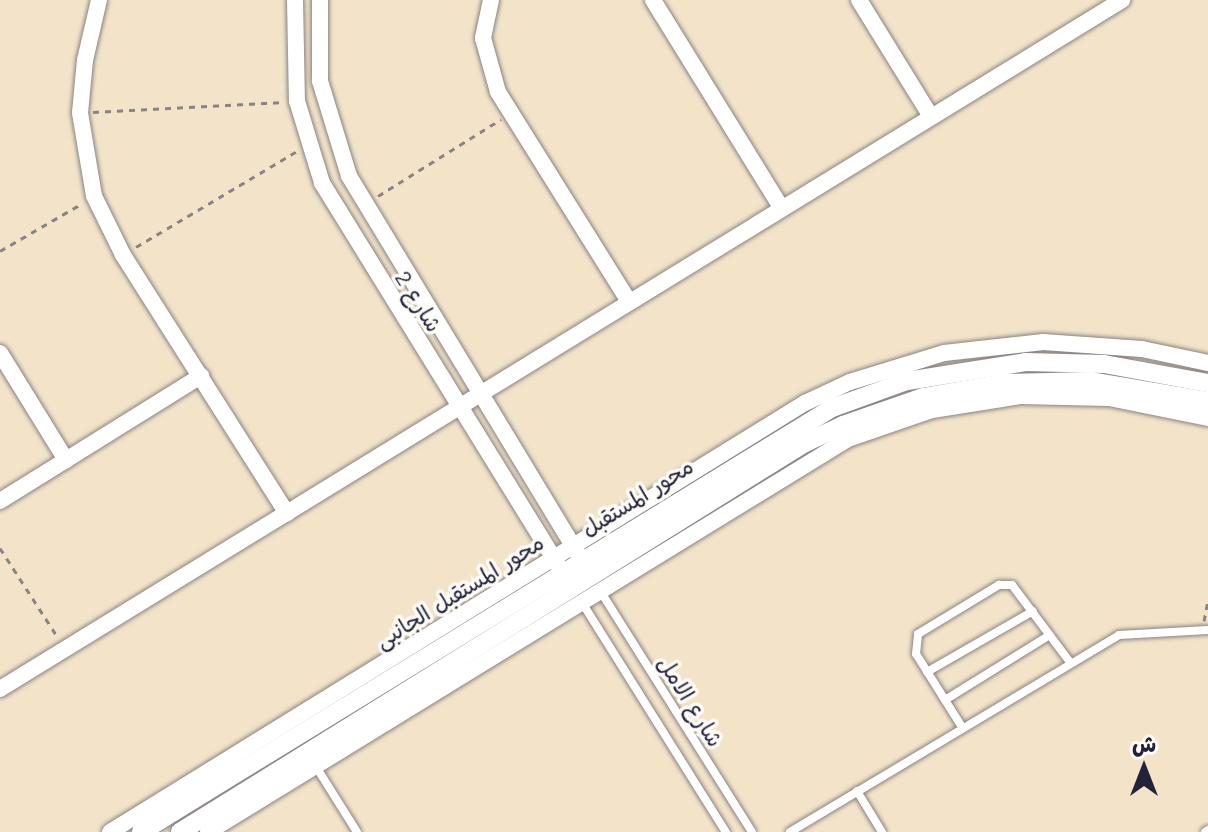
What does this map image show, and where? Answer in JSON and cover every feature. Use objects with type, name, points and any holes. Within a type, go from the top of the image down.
[{"type":"street","points":[[99,0],[85,60],[80,113],[94,196],[123,255],[287,513]]},
{"type":"street","name":"شارع 2","points":[[295,0],[297,101],[308,145],[342,218],[577,595]]},
{"type":"street","name":"شارع 2","points":[[320,0],[317,48],[326,113],[365,205],[596,583]]},
{"type":"street","points":[[491,0],[483,38],[487,66],[511,113],[629,302]]},
{"type":"street","points":[[653,0],[781,207]]},
{"type":"street","points":[[859,0],[930,115]]},
{"type":"street","points":[[0,689],[930,115],[1122,0]]},
{"type":"street","name":"محور المستقبل الجانبى","points":[[577,553],[805,403],[896,365],[993,345],[1043,342],[1142,349],[1208,363]]},
{"type":"street","points":[[0,353],[66,460]]},
{"type":"street","name":"محور المستقبل","points":[[141,832],[558,564],[797,426],[907,381],[985,366],[1064,362],[1144,369],[1208,383]]},
{"type":"street","points":[[0,501],[201,376]]},
{"type":"street","name":"محور المستقبل","points":[[180,832],[312,759],[577,595],[805,443],[923,397],[1048,380],[1133,385],[1208,401]]},
{"type":"street","points":[[596,583],[848,439],[932,410],[975,401],[1064,395],[1208,418]]},
{"type":"street","name":"محور المستقبل الجانبى","points":[[110,832],[558,564]]},
{"type":"street","points":[[208,832],[312,759]]},
{"type":"lane","name":"شارع الامل","points":[[596,583],[752,832]]},
{"type":"lane","points":[[962,727],[913,647],[918,634],[999,585],[1012,585],[1069,661]]},
{"type":"lane","name":"شارع الامل","points":[[577,595],[726,832]]},
{"type":"lane","points":[[927,672],[1033,611]]},
{"type":"lane","points":[[790,832],[1069,661],[1119,635],[1205,630]]},
{"type":"lane","points":[[945,700],[1050,635]]},
{"type":"lane","points":[[312,759],[357,832]]},
{"type":"lane","points":[[857,791],[882,832]]},
{"type":"path","points":[[80,113],[297,101]]},
{"type":"path","points":[[365,205],[511,113]]},
{"type":"path","points":[[123,255],[308,145]]},
{"type":"path","points":[[0,251],[94,196]]},
{"type":"path","points":[[0,548],[65,649]]},
{"type":"path","points":[[1205,630],[1208,601]]}]
